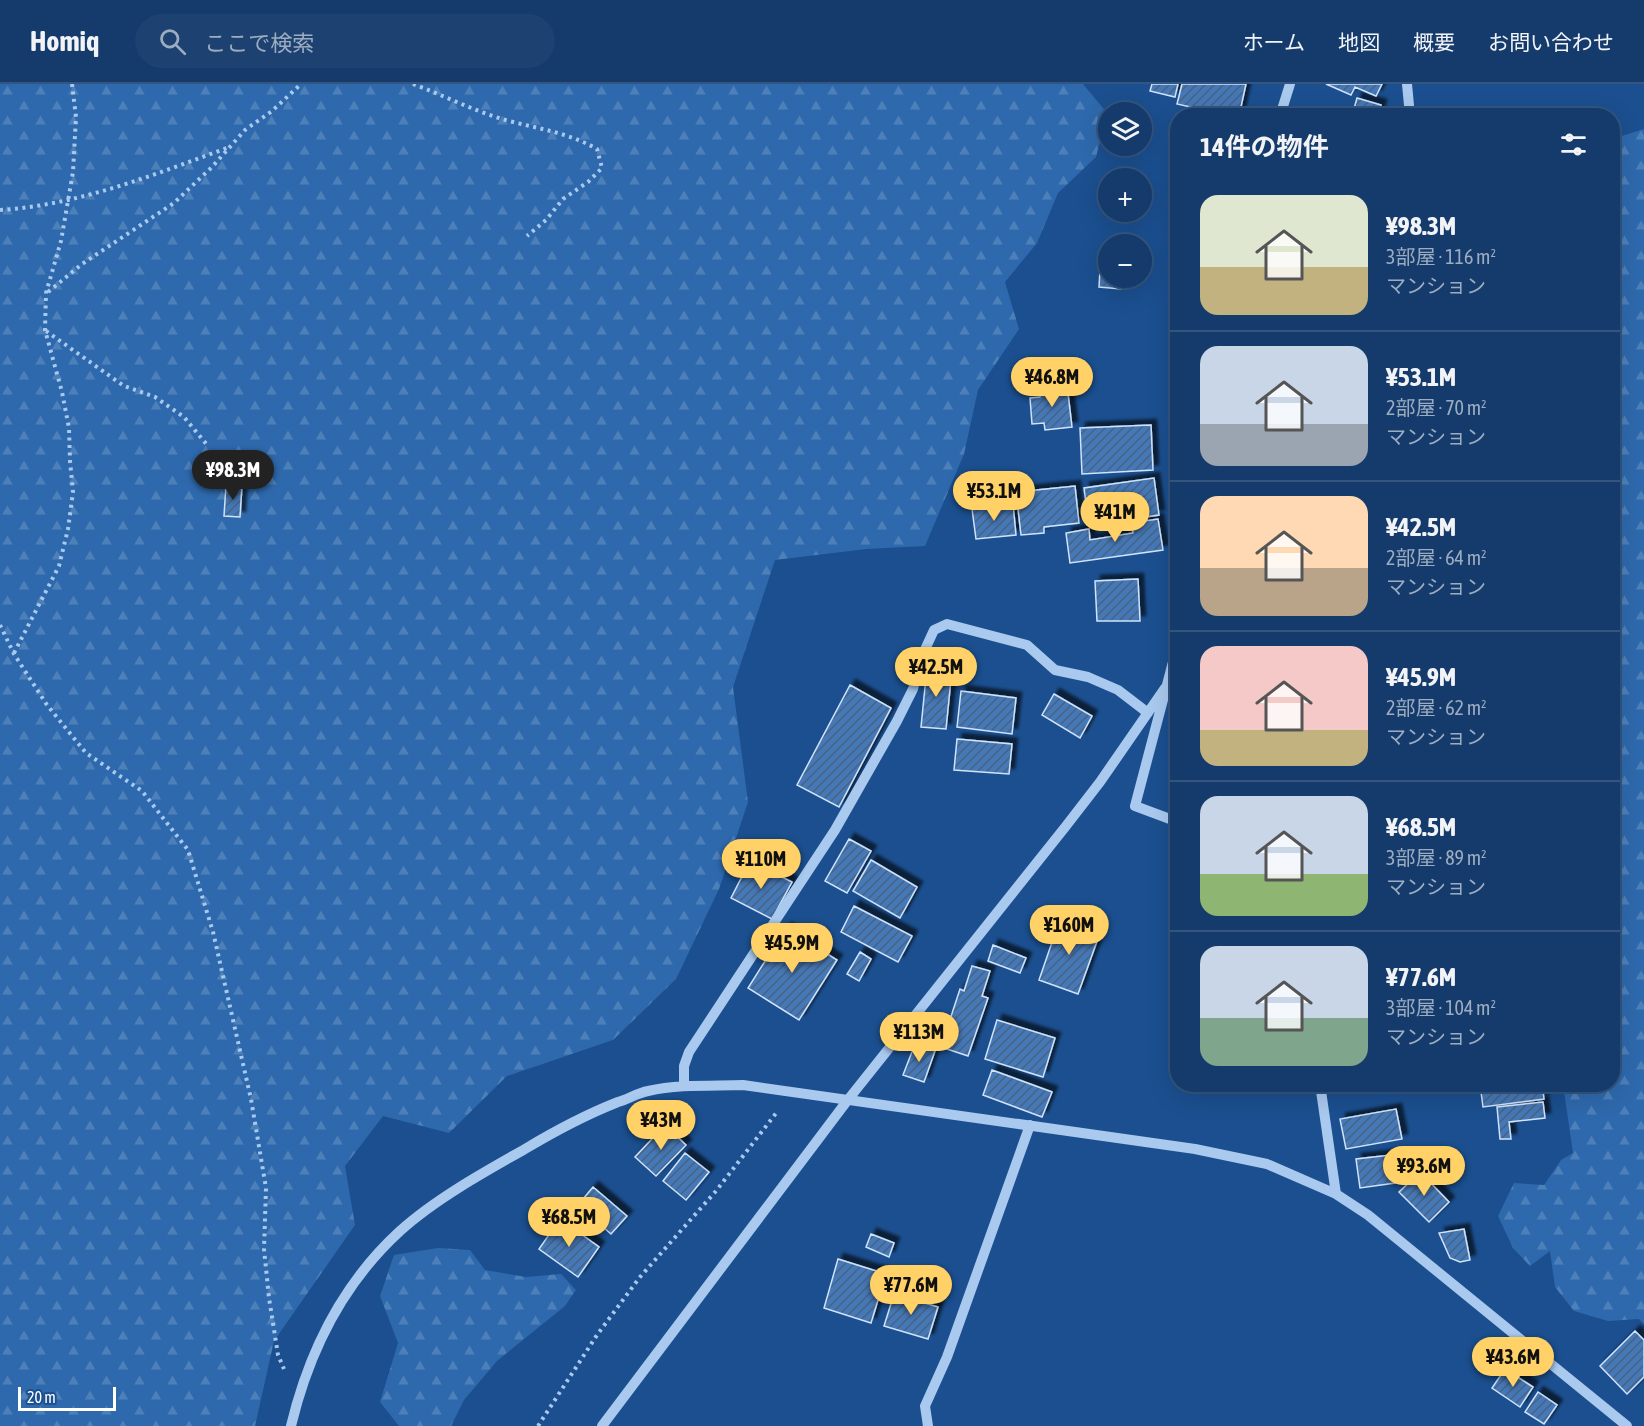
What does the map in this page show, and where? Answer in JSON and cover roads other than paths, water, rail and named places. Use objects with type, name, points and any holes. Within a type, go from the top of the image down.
[{"type":"street","points":[[1282,108],[1290,84]]},
{"type":"street","points":[[1407,84],[1409,108]]},
{"type":"street","points":[[684,1086],[684,1066],[688,1052],[835,830],[913,689],[922,656],[934,630],[947,624],[1027,645],[1055,670],[1088,677],[1118,690],[1148,712]]},
{"type":"street","points":[[1170,671],[1135,806],[1170,819]]},
{"type":"street","points":[[602,1426],[847,1101],[1066,826],[1165,688]]},
{"type":"street","points":[[291,1426],[297,1399],[319,1340],[340,1301],[366,1265],[401,1230],[489,1169],[588,1114],[647,1091],[684,1086],[743,1085],[1195,1149],[1267,1164],[1336,1194],[1368,1215],[1623,1425]]},
{"type":"street","points":[[1321,1092],[1336,1194]]},
{"type":"street","points":[[928,1426],[925,1406],[947,1358],[1030,1125]]}]
